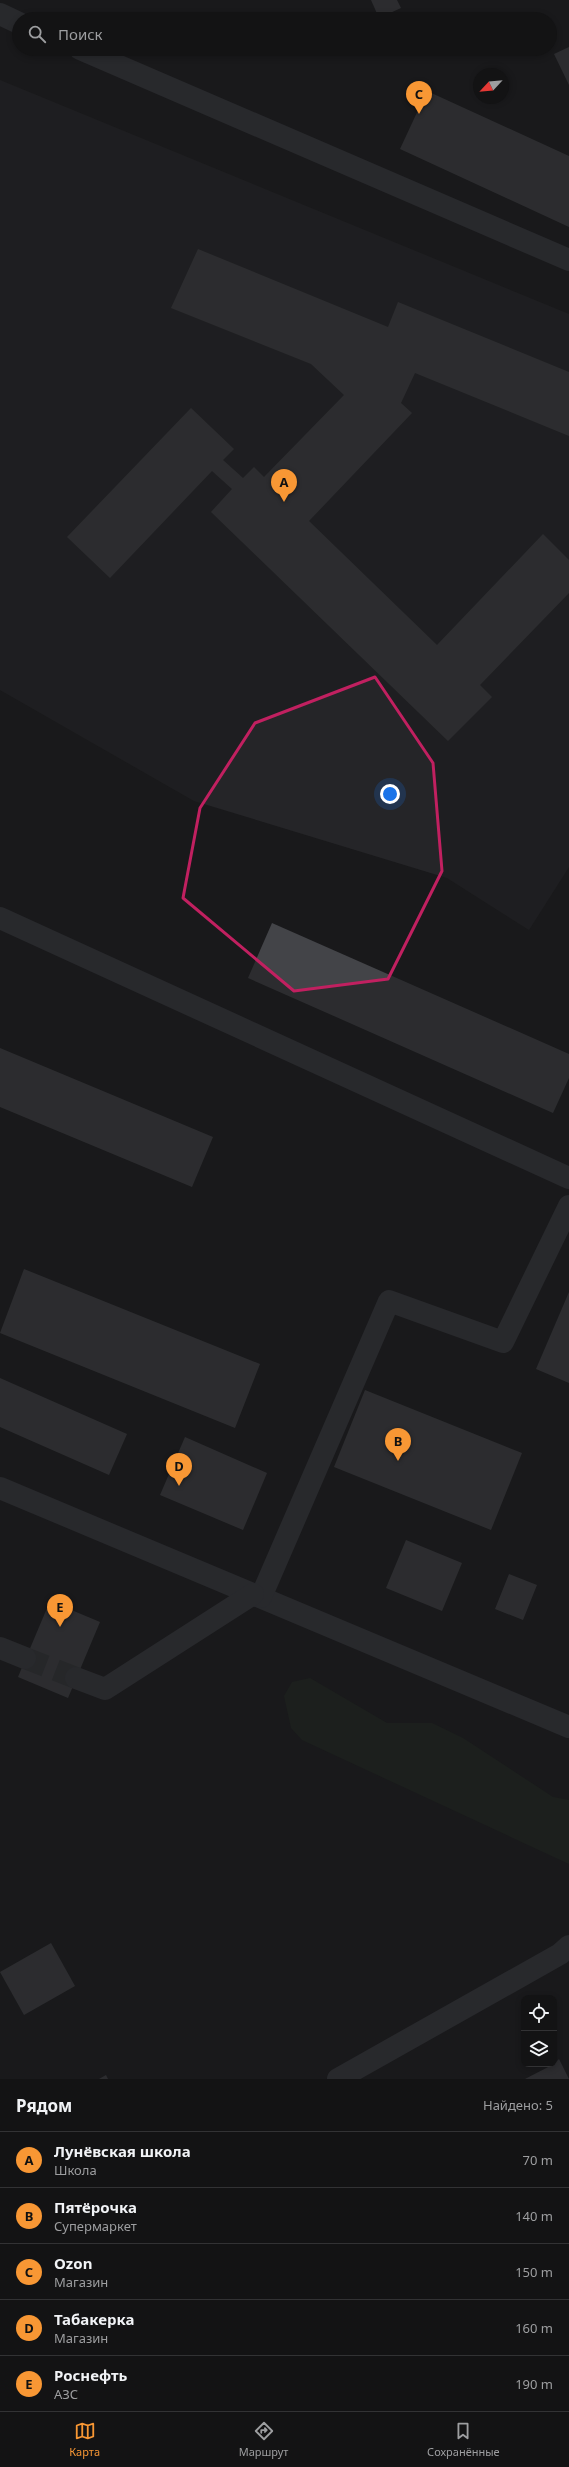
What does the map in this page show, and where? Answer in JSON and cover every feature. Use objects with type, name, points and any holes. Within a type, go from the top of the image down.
[{"type":"street","points":[[0,14],[12,19]]},
{"type":"street","points":[[96,56],[569,260]]},
{"type":"street","points":[[0,918],[569,1178]]},
{"type":"street","points":[[76,1678],[105,1689],[257,1595],[389,1300],[503,1342],[569,1206]]},
{"type":"street","points":[[0,1488],[569,1727]]},
{"type":"street","points":[[0,1648],[25,1658]]},
{"type":"street","points":[[338,2079],[560,1954],[569,1946]]},
{"type":"highlighted area","points":[[375,677],[433,763],[442,871],[388,979],[294,991],[183,898],[200,808],[255,723]]},
{"type":"shaded area","points":[[0,80],[569,314],[569,867],[529,930],[447,878],[194,801],[0,690]]},
{"type":"shaded area","points":[[310,1678],[387,1723],[432,1723],[463,1738],[553,1797],[569,1800],[569,1864],[302,1740],[291,1728],[284,1696],[292,1682]]},
{"type":"building","points":[[371,0],[397,0],[401,8],[392,12],[376,12]]},
{"type":"building","points":[[569,47],[569,85],[555,56],[557,56],[557,53]]},
{"type":"building","points":[[427,91],[569,156],[569,227],[400,149]]},
{"type":"building","points":[[198,249],[388,327],[398,302],[569,372],[569,436],[415,373],[401,403],[412,413],[309,521],[437,645],[543,534],[569,560],[569,593],[480,685],[492,697],[448,741],[211,512],[232,489],[212,471],[110,578],[67,537],[191,408],[234,449],[223,460],[243,478],[254,467],[264,477],[344,395],[311,364],[171,308]]},
{"type":"building","points":[[272,923],[569,1054],[569,1078],[553,1113],[248,978]]},
{"type":"building","points":[[0,1048],[213,1137],[192,1187],[0,1107]]},
{"type":"building","points":[[24,1269],[260,1364],[235,1428],[0,1333]]},
{"type":"building","points":[[569,1292],[569,1383],[536,1369]]},
{"type":"building","points":[[0,1378],[127,1434],[109,1475],[0,1427]]},
{"type":"building","points":[[365,1390],[522,1453],[491,1530],[334,1467]]},
{"type":"building","points":[[185,1437],[267,1473],[243,1530],[160,1495]]},
{"type":"building","points":[[406,1540],[462,1563],[442,1611],[386,1588]]},
{"type":"building","points":[[509,1574],[537,1585],[523,1620],[495,1609]]},
{"type":"building","points":[[50,1601],[100,1622],[68,1698],[18,1677]]},
{"type":"building","points":[[51,1943],[75,1986],[24,2015],[0,1972]]},
{"type":"building","points":[[559,2059],[569,2079],[525,2079],[548,2067],[557,2067],[557,2061]]},
{"type":"building","points":[[106,2075],[108,2079],[99,2079]]},
{"type":"tunnel","points":[[25,1658],[76,1678]]},
{"type":"place","name":"Ozon","points":[[419,114]]},
{"type":"place","name":"Лунёвская школа","points":[[284,502]]},
{"type":"place","name":"Пятёрочка","points":[[398,1461]]},
{"type":"place","name":"Табакерка","points":[[179,1486]]},
{"type":"place","name":"Роснефть","points":[[60,1627]]}]
